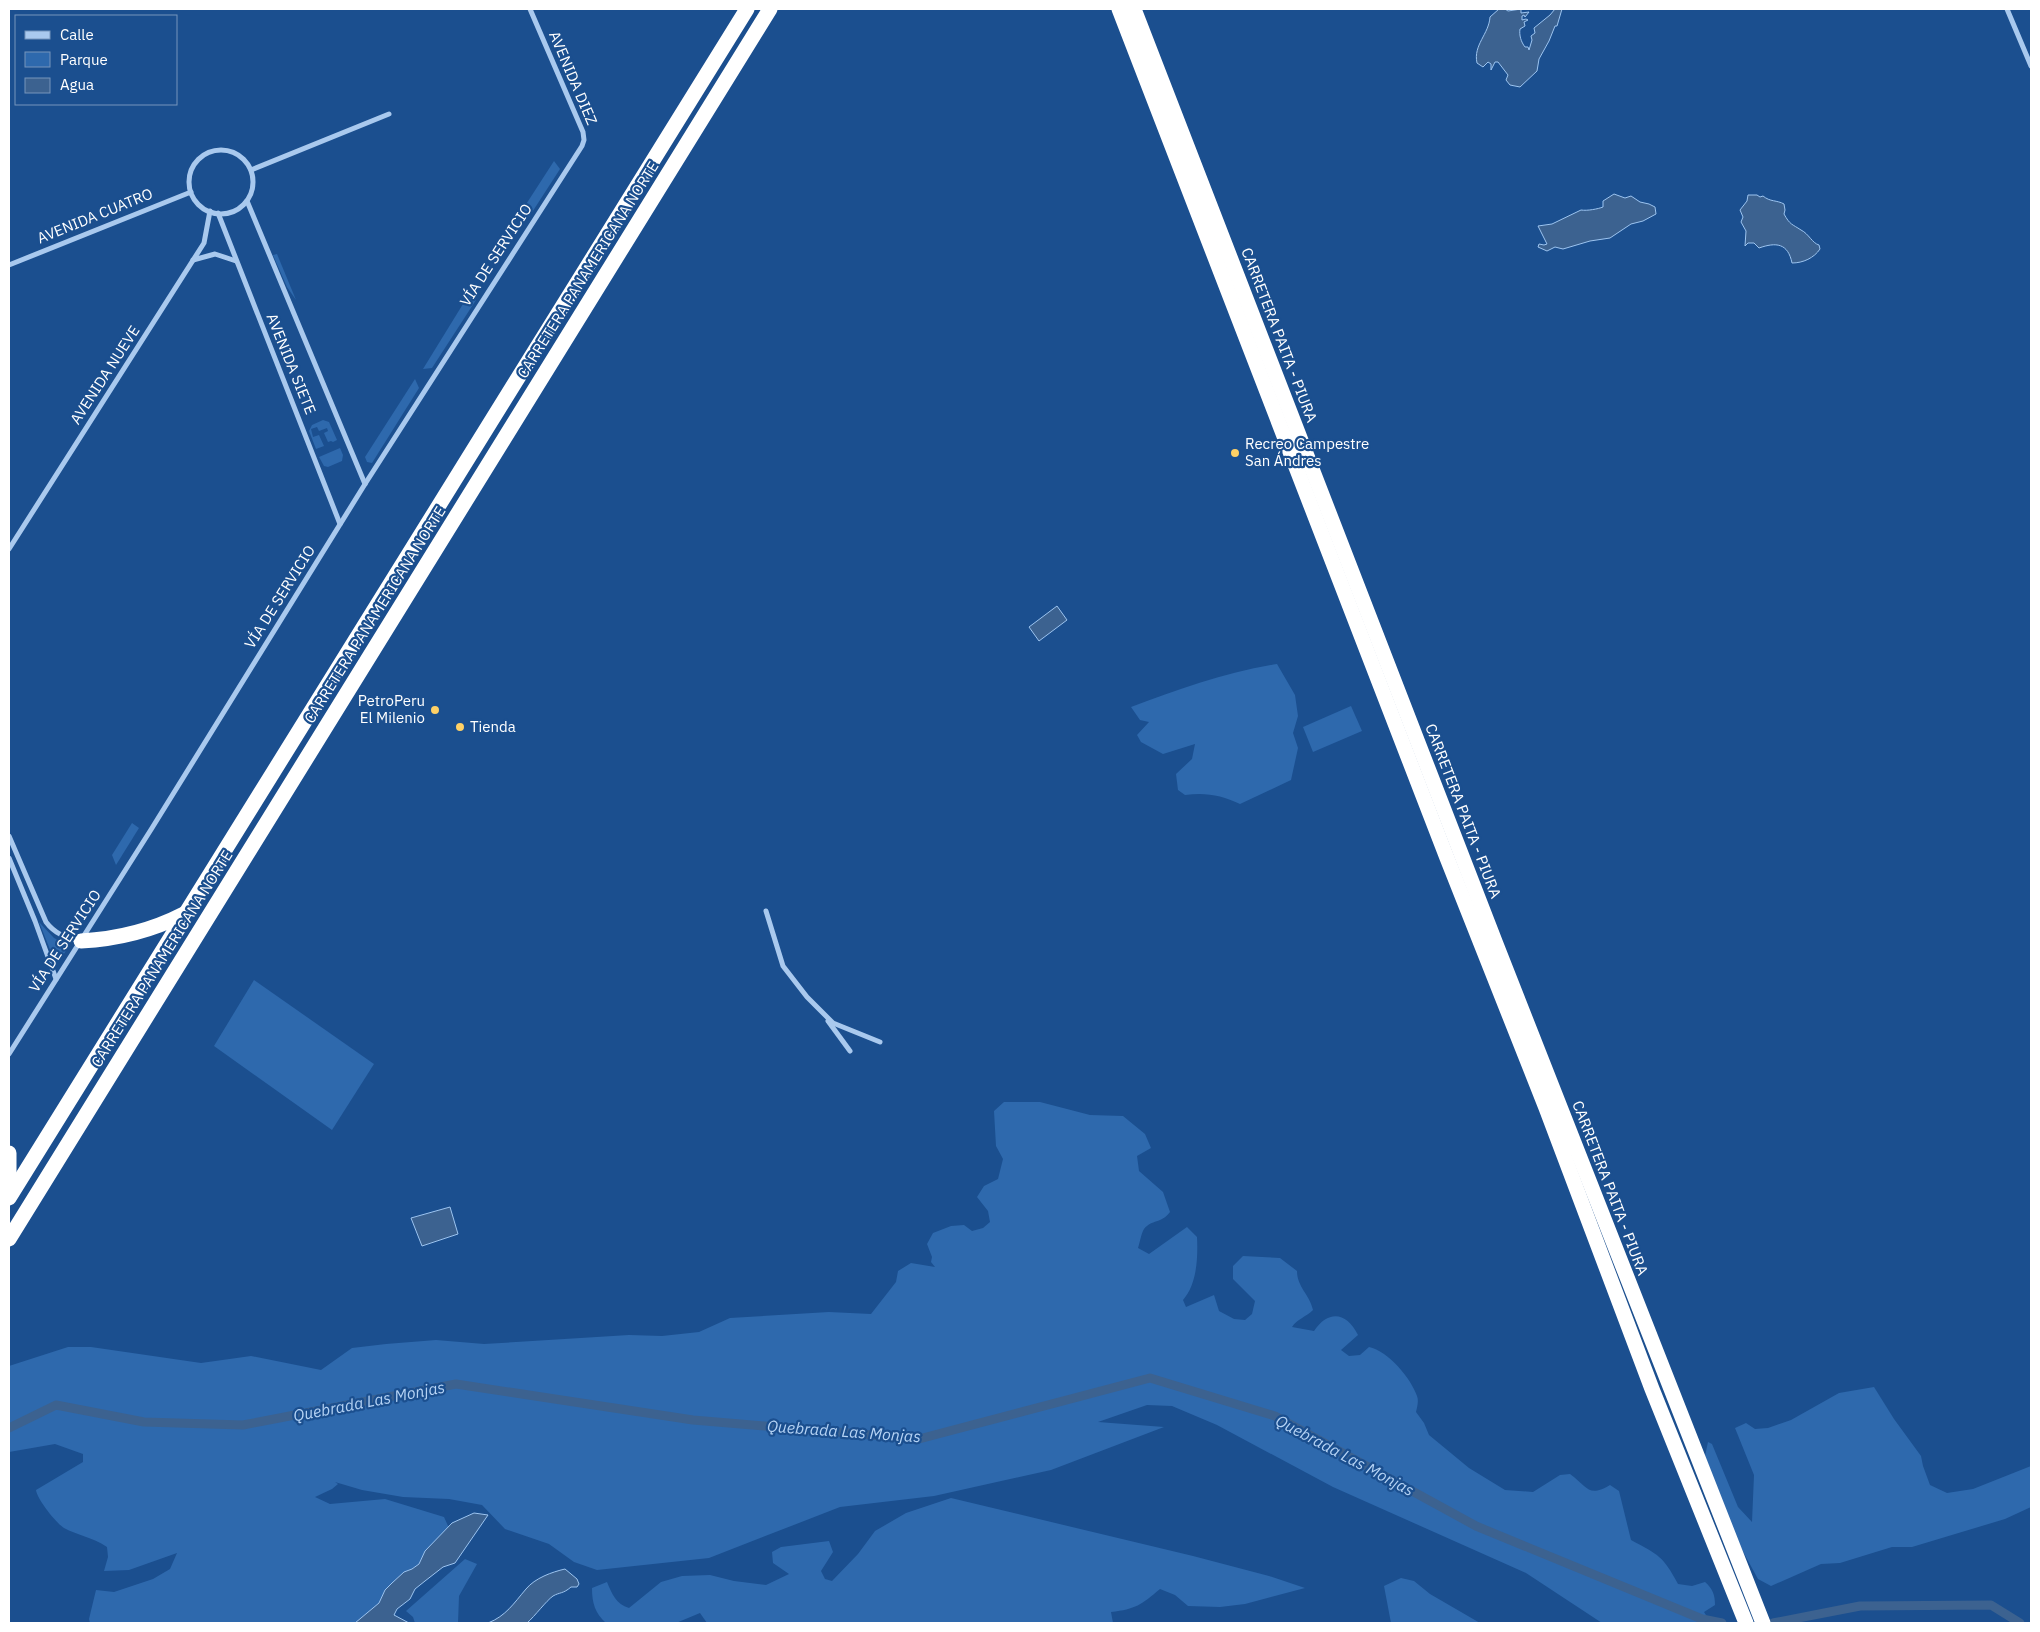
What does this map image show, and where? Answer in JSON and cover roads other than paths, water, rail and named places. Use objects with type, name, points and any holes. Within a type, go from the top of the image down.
[{"type":"highway","name":"CARRETERA PANAMERICANA NORTE","points":[[9,1198],[747,9]]},
{"type":"highway","name":"CARRETERA PANAMERICANA NORTE","points":[[9,1239],[770,9]]},
{"type":"highway","name":"CARRETERA PAITA - PIURA","points":[[1119,9],[1447,858],[1546,1108],[1652,1389],[1744,1619]]},
{"type":"highway","name":"CARRETERA PAITA - PIURA","points":[[1134,9],[1496,944],[1761,1618]]},
{"type":"highway","points":[[550,325],[568,335]]},
{"type":"highway","points":[[253,804],[272,815]]},
{"type":"highway","points":[[80,941],[101,940],[130,935],[163,924],[186,913]]},
{"type":"highway","points":[[9,1153],[9,1181]]},
{"type":"street","name":"AVENIDA DIEZ","points":[[530,9],[583,132],[584,140],[576,156]]},
{"type":"street","points":[[2007,9],[2031,66]]},
{"type":"street","points":[[251,170],[389,114]]},
{"type":"street","points":[[218,150],[234,152],[247,163],[251,170],[253,186],[247,201],[234,211],[218,213],[210,211],[198,203],[191,192],[190,184],[193,168],[203,156],[210,152],[218,150]]},
{"type":"street","name":"VÍA DE SERVICIO","points":[[9,1054],[365,484],[576,156]]},
{"type":"street","name":"AVENIDA CUATRO","points":[[9,265],[191,192]]},
{"type":"street","name":"AVENIDA SIETE","points":[[247,201],[365,484]]},
{"type":"street","name":"AVENIDA NUEVE","points":[[9,549],[204,243],[210,211]]},
{"type":"street","name":"AVENIDA SIETE","points":[[218,213],[340,524]]},
{"type":"street","points":[[193,260],[215,254],[236,260]]},
{"type":"street","points":[[9,836],[50,928],[62,936],[80,941]]},
{"type":"street","points":[[9,858],[56,979]]},
{"type":"street","points":[[766,911],[783,966],[822,1012],[850,1050]]},
{"type":"street","points":[[822,1012],[833,1022],[846,1029],[880,1042]]},
{"type":"water","points":[[1499,9],[1508,11],[1521,9],[1521,13],[1529,12],[1525,17],[1524,15],[1522,16],[1522,20],[1528,20],[1524,22],[1525,26],[1520,29],[1520,36],[1522,43],[1529,50],[1532,40],[1531,36],[1535,33],[1534,28],[1555,9],[1562,9],[1557,26],[1555,26],[1539,59],[1537,71],[1520,87],[1510,85],[1506,80],[1508,75],[1498,62],[1495,62],[1491,70],[1491,64],[1488,62],[1483,67],[1477,63],[1477,51],[1490,17]]},
{"type":"water","points":[[1614,194],[1625,198],[1631,196],[1640,202],[1649,204],[1655,207],[1656,214],[1643,221],[1631,224],[1610,238],[1590,241],[1563,249],[1555,247],[1547,251],[1538,247],[1539,244],[1547,244],[1538,226],[1552,224],[1581,210],[1603,207],[1603,201]]},
{"type":"water","points":[[1748,195],[1763,196],[1784,204],[1784,214],[1788,220],[1819,245],[1820,249],[1818,252],[1808,259],[1792,263],[1788,251],[1780,246],[1771,245],[1759,248],[1754,243],[1748,243],[1745,246],[1746,231],[1741,222],[1743,217],[1740,210],[1747,201]]},
{"type":"water","points":[[1057,606],[1067,620],[1039,641],[1029,627]]},
{"type":"water","points":[[450,1207],[458,1234],[422,1246],[411,1218]]},
{"type":"water","points":[[474,1513],[488,1515],[455,1563],[443,1567],[425,1581],[415,1589],[410,1599],[397,1609],[394,1615],[409,1623],[355,1623],[379,1603],[385,1590],[392,1583],[404,1572],[419,1564],[425,1551],[452,1523]]},
{"type":"water","points":[[565,1569],[577,1579],[579,1584],[577,1587],[571,1587],[553,1596],[527,1623],[488,1623],[505,1613],[534,1582],[549,1574]]},
{"type":"waterway","name":"Quebrada Las Monjas","points":[[9,1428],[56,1405],[144,1422],[243,1425],[456,1384],[693,1420],[919,1439],[1150,1378],[1275,1416],[1476,1526],[1702,1619],[1722,1623]]},
{"type":"waterway","name":"Quebrada Las Monjas","points":[[1773,1623],[1860,1606],[1991,1605],[2020,1623]]},
{"type":"place","name":"Recreo Campestre San Ándres","points":[[1235,453]]},
{"type":"place","name":"PetroPeru El Milenio","points":[[435,710]]},
{"type":"place","name":"Tienda","points":[[460,727]]}]
